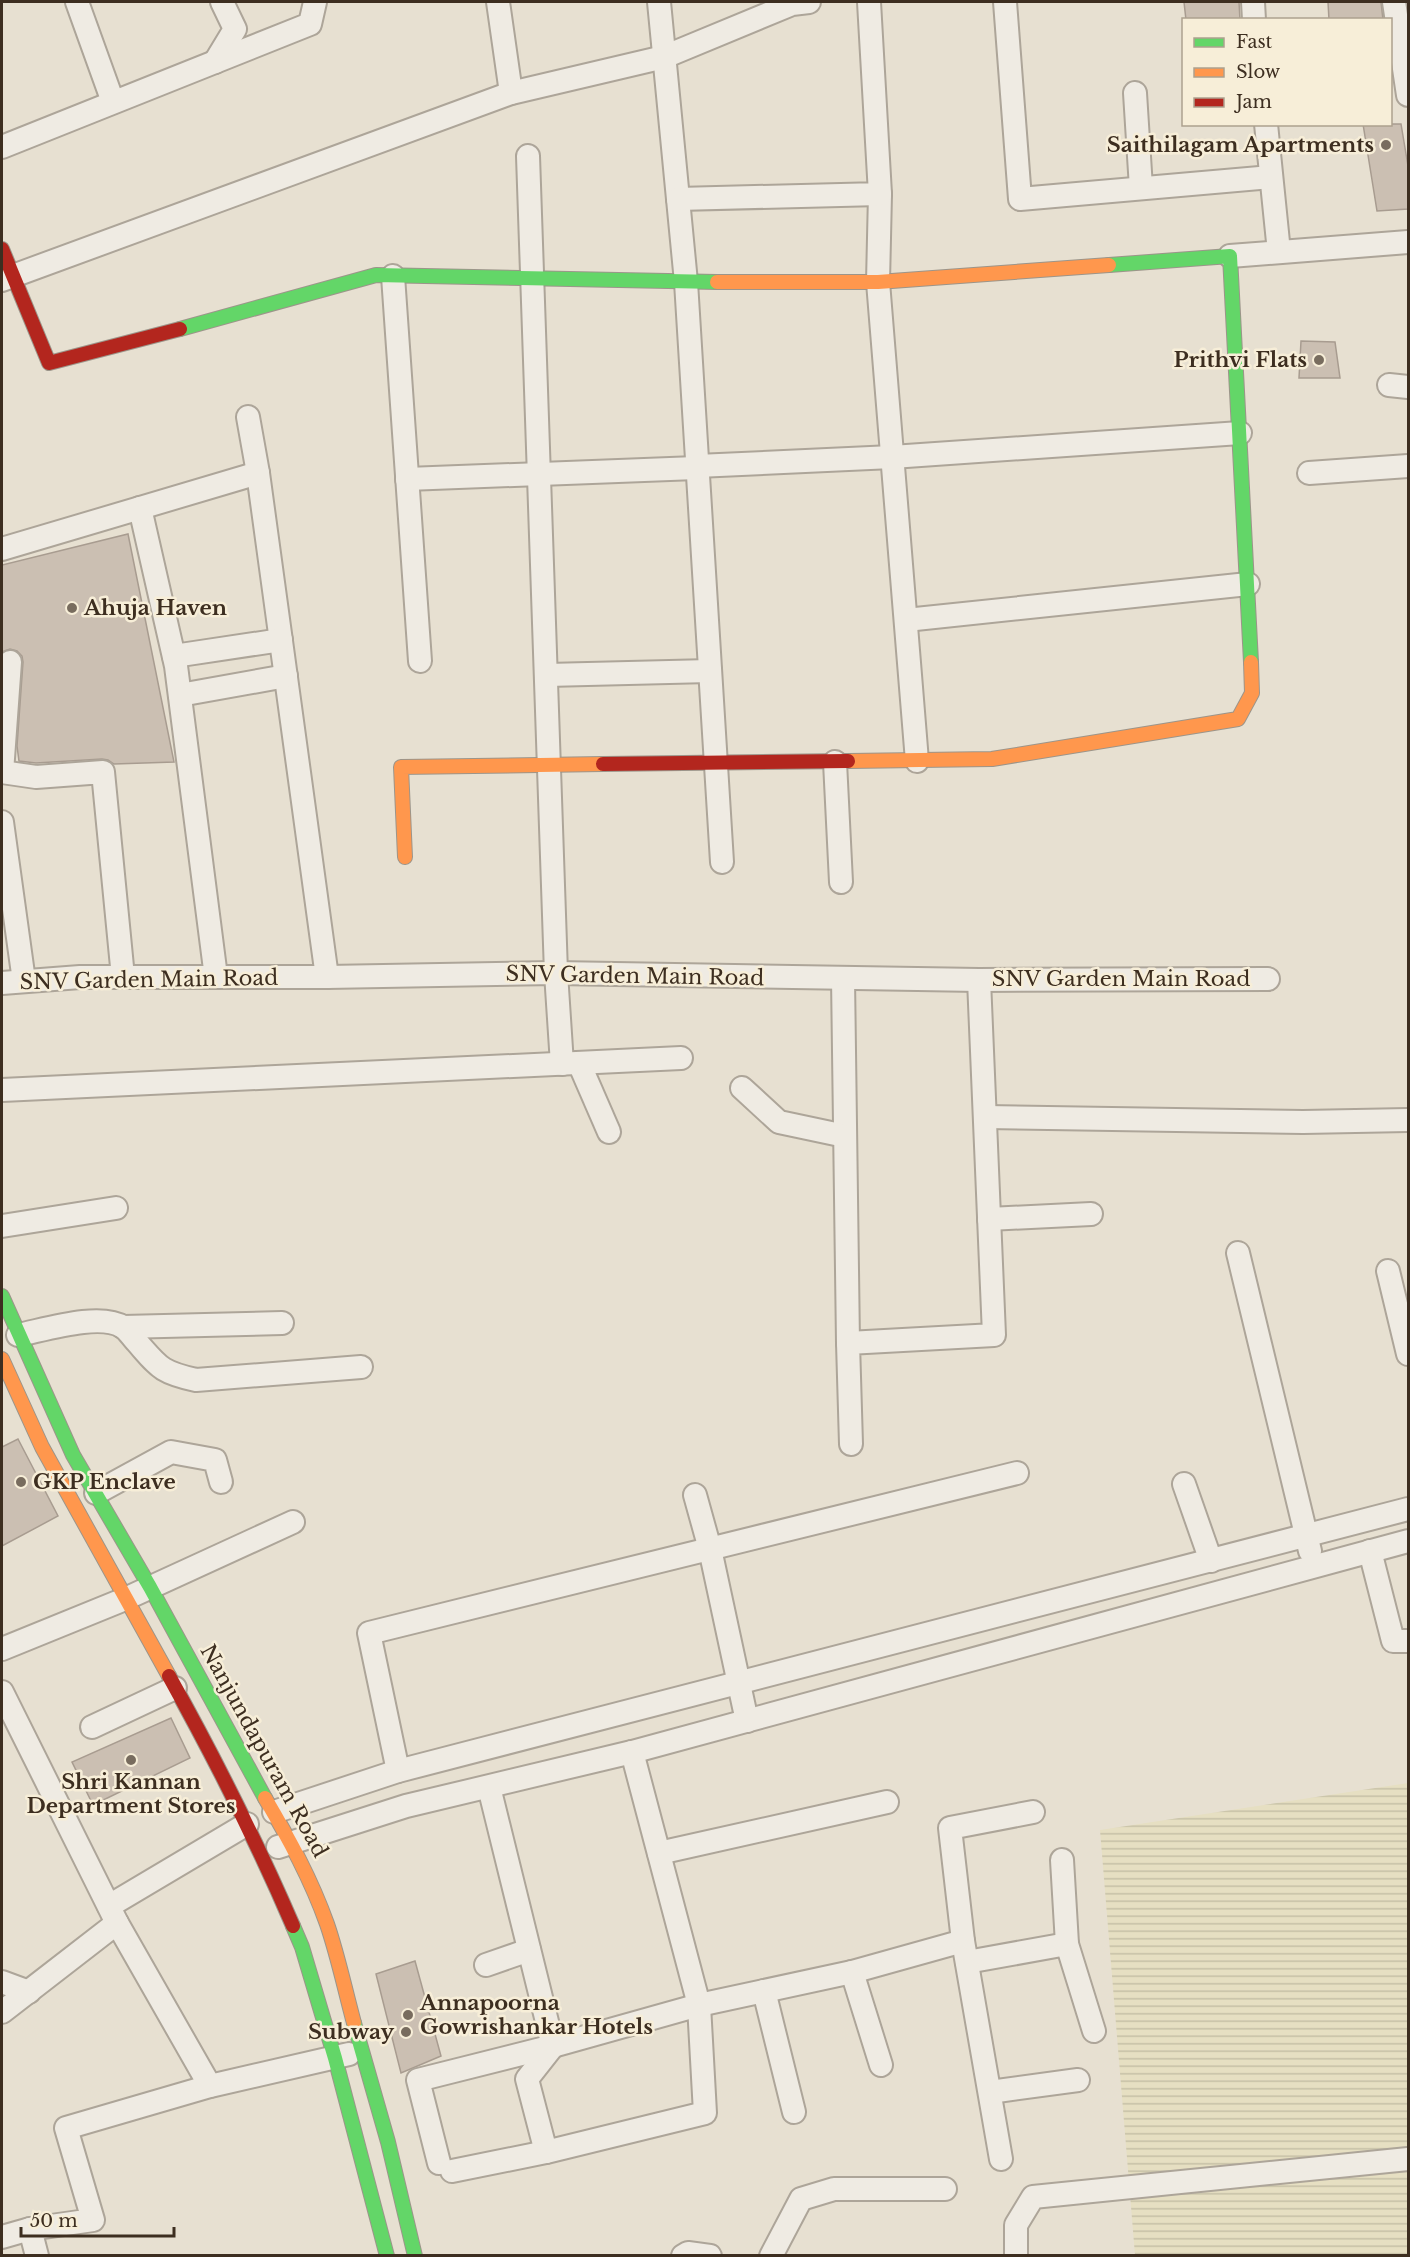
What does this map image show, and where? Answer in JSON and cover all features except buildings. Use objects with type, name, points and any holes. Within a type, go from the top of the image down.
[{"type":"street","points":[[76,2],[113,102]]},
{"type":"street","points":[[215,62],[235,29],[222,2]]},
{"type":"street","points":[[2,147],[310,24],[315,2]]},
{"type":"street","points":[[498,2],[511,93]]},
{"type":"street","points":[[659,2],[686,282],[722,862]]},
{"type":"street","points":[[7,279],[511,93],[664,57],[792,4],[809,2]]},
{"type":"street","points":[[868,2],[880,194],[878,282],[917,761]]},
{"type":"street","points":[[1005,2],[1020,199],[1271,177]]},
{"type":"street","points":[[1252,2],[1254,18]]},
{"type":"street","points":[[1394,2],[1408,95]]},
{"type":"street","points":[[1135,93],[1141,188]]},
{"type":"street","points":[[1266,126],[1279,252]]},
{"type":"street","points":[[528,156],[550,765],[555,973],[570,1064],[609,1132]]},
{"type":"street","points":[[678,199],[880,194]]},
{"type":"street","points":[[2,249],[7,279],[49,363],[258,309],[376,275],[686,282],[878,282],[1408,242]]},
{"type":"street","points":[[405,857],[401,767],[992,759],[1238,719],[1252,693],[1230,256]]},
{"type":"street","points":[[393,276],[420,661]]},
{"type":"street","points":[[248,417],[258,473],[327,977]]},
{"type":"street","points":[[407,479],[696,468],[697,466],[892,457],[1240,433]]},
{"type":"street","points":[[1309,473],[1408,466]]},
{"type":"street","points":[[2,549],[258,473]]},
{"type":"street","points":[[140,508],[174,656],[216,977]]},
{"type":"street","points":[[906,620],[1248,584]]},
{"type":"street","points":[[174,656],[281,640]]},
{"type":"street","points":[[10,662],[2,772],[36,777],[104,772],[123,977]]},
{"type":"street","points":[[547,675],[710,671]]},
{"type":"street","points":[[180,695],[286,676]]},
{"type":"street","points":[[835,762],[841,882]]},
{"type":"street","points":[[2,822],[24,981]]},
{"type":"street","name":"SNV Garden Main Road","points":[[2,983],[80,977],[327,977],[555,973],[979,980],[1268,979]]},
{"type":"street","points":[[843,978],[851,1444]]},
{"type":"street","points":[[848,1343],[994,1335],[979,980]]},
{"type":"street","points":[[2,1090],[681,1058]]},
{"type":"street","points":[[742,1088],[779,1122],[845,1136]]},
{"type":"street","points":[[985,1118],[1303,1122],[1408,1120]]},
{"type":"street","points":[[2,1226],[116,1208]]},
{"type":"street","points":[[989,1219],[1092,1214]]},
{"type":"street","points":[[1238,1253],[1314,1567]]},
{"type":"street","points":[[1388,1271],[1408,1354]]},
{"type":"street","name":"Nanjundapuram Road","points":[[2,1296],[73,1455],[150,1587],[292,1843],[327,1925],[388,2142],[415,2256]]},
{"type":"street","points":[[18,1335],[94,1320],[107,1321],[123,1327],[282,1323]]},
{"type":"street","points":[[123,1327],[161,1369],[173,1375],[196,1380],[361,1367]]},
{"type":"street","points":[[2,1359],[42,1448],[175,1688],[262,1853],[302,1947],[335,2058],[387,2256]]},
{"type":"street","points":[[96,1493],[171,1452],[215,1460],[221,1482]]},
{"type":"street","points":[[398,1771],[369,1634],[1017,1473]]},
{"type":"street","points":[[1184,1484],[1211,1561]]},
{"type":"street","points":[[695,1495],[710,1549],[747,1721]]},
{"type":"street","points":[[273,1812],[398,1771],[1408,1509]]},
{"type":"street","points":[[2,1650],[125,1599],[293,1522]]},
{"type":"street","points":[[262,1853],[406,1806],[632,1752],[1408,1541]]},
{"type":"street","points":[[1370,1551],[1393,1641],[1408,1641]]},
{"type":"street","points":[[92,1727],[175,1688]]},
{"type":"street","points":[[2,1692],[113,1915],[210,2086]]},
{"type":"street","points":[[632,1752],[699,2005],[705,2113],[546,2152],[445,2167],[418,2080],[553,2046],[699,2005],[852,1972],[965,1952],[1067,1944]]},
{"type":"street","points":[[489,1787],[553,2046]]},
{"type":"street","points":[[659,1853],[887,1802]]},
{"type":"street","points":[[1002,2159],[965,1952],[950,1828],[1033,1812]]},
{"type":"street","points":[[2,2012],[29,1992],[113,1915],[247,1824]]},
{"type":"street","points":[[1062,1860],[1067,1944],[1094,2031]]},
{"type":"street","points":[[486,1965],[529,1950]]},
{"type":"street","points":[[852,1972],[881,2065]]},
{"type":"street","points":[[2,1982],[29,1992]]},
{"type":"street","points":[[764,1991],[794,2112]]},
{"type":"street","points":[[546,2152],[527,2079],[553,2046]]},
{"type":"street","points":[[2,2237],[30,2229],[93,2220],[66,2128],[210,2086],[362,2051]]},
{"type":"street","points":[[990,2092],[1078,2080]]},
{"type":"street","points":[[1016,2256],[1017,2225],[1033,2197],[1408,2159]]},
{"type":"street","points":[[771,2256],[801,2199],[834,2189],[945,2189]]},
{"type":"street","points":[[30,2229],[38,2256]]},
{"type":"street","points":[[683,2256],[687,2253],[710,2256]]},
{"type":"shaded area","points":[[1408,1783],[1408,2255],[1135,2255],[1100,1830]]},
{"type":"traffic: fast","points":[[1109,265],[1230,256],[1251,662]]},
{"type":"traffic: fast","points":[[180,329],[376,275],[717,282]]},
{"type":"traffic: fast","points":[[2,1296],[73,1455],[150,1587],[265,1798]]},
{"type":"traffic: fast","points":[[293,1926],[302,1947],[335,2058],[387,2256]]},
{"type":"traffic: fast","points":[[354,2023],[388,2142],[415,2256]]},
{"type":"traffic: slow","points":[[717,282],[878,282],[1109,265]]},
{"type":"traffic: slow","points":[[848,761],[992,759],[1238,719],[1252,693],[1251,662]]},
{"type":"traffic: slow","points":[[405,857],[401,767],[603,764]]},
{"type":"traffic: slow","points":[[2,1359],[42,1447],[169,1676]]},
{"type":"traffic: slow","points":[[265,1798],[299,1860],[321,1907],[335,1948],[354,2023]]},
{"type":"traffic: jam","points":[[2,249],[49,363],[180,329]]},
{"type":"traffic: jam","points":[[603,764],[848,761]]},
{"type":"traffic: jam","points":[[169,1676],[234,1799],[293,1926]]},
{"type":"place","name":"Saithilagam Apartments","points":[[1386,145]]},
{"type":"place","name":"Prithvi Flats","points":[[1319,360]]},
{"type":"place","name":"Ahuja Haven","points":[[72,608]]},
{"type":"place","name":"GKP Enclave","points":[[21,1482]]},
{"type":"place","name":"Shri Kannan Department Stores","points":[[131,1760]]},
{"type":"place","name":"Annapoorna Gowrishankar Hotels","points":[[408,2015]]},
{"type":"place","name":"Subway","points":[[406,2032]]}]
